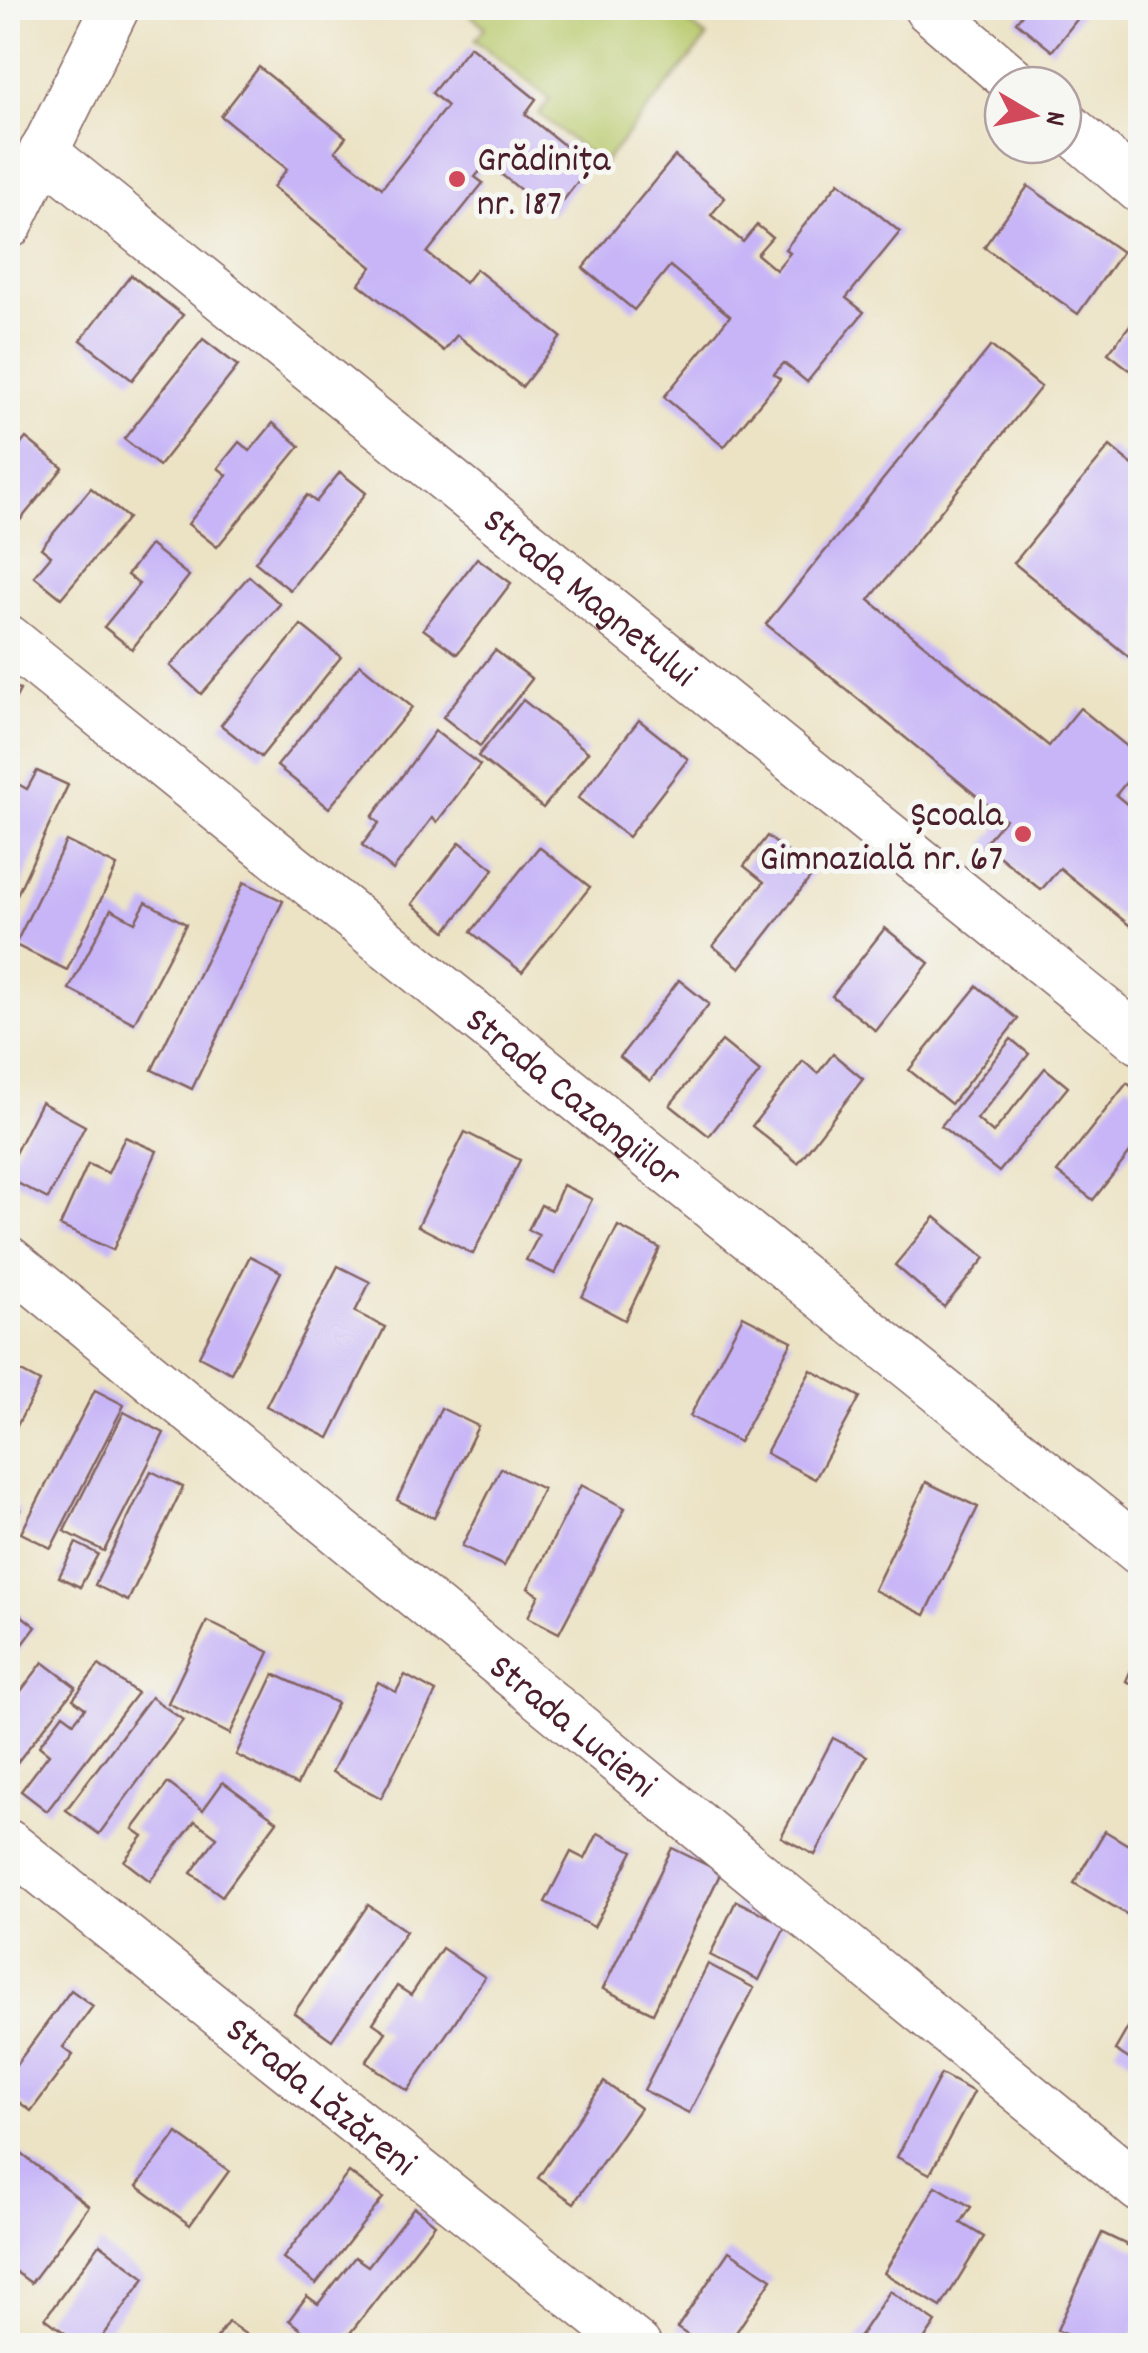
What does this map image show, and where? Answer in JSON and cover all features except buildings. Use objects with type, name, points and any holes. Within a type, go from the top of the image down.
[{"type":"street","points":[[8,225],[115,8]]},
{"type":"street","points":[[928,8],[995,65]]},
{"type":"street","points":[[1083,140],[1140,190]]},
{"type":"street","name":"Strada Magnetului","points":[[44,152],[1140,1040]]},
{"type":"street","name":"Strada Cazangiilor","points":[[8,638],[1140,1550]]},
{"type":"street","name":"Strada Lucieni","points":[[8,1260],[1140,2188]]},
{"type":"street","name":"Strada Lăzăreni","points":[[8,1844],[638,2346]]},
{"type":"green space","points":[[462,8],[671,8],[707,38],[602,165],[539,114],[550,99],[475,40],[485,27]]},
{"type":"railway","points":[[8,12],[10,8]]},
{"type":"place","name":"Grădinița nr. 187","points":[[457,179]]},
{"type":"place","name":"Școala Gimnazială nr. 67","points":[[1023,834]]}]
